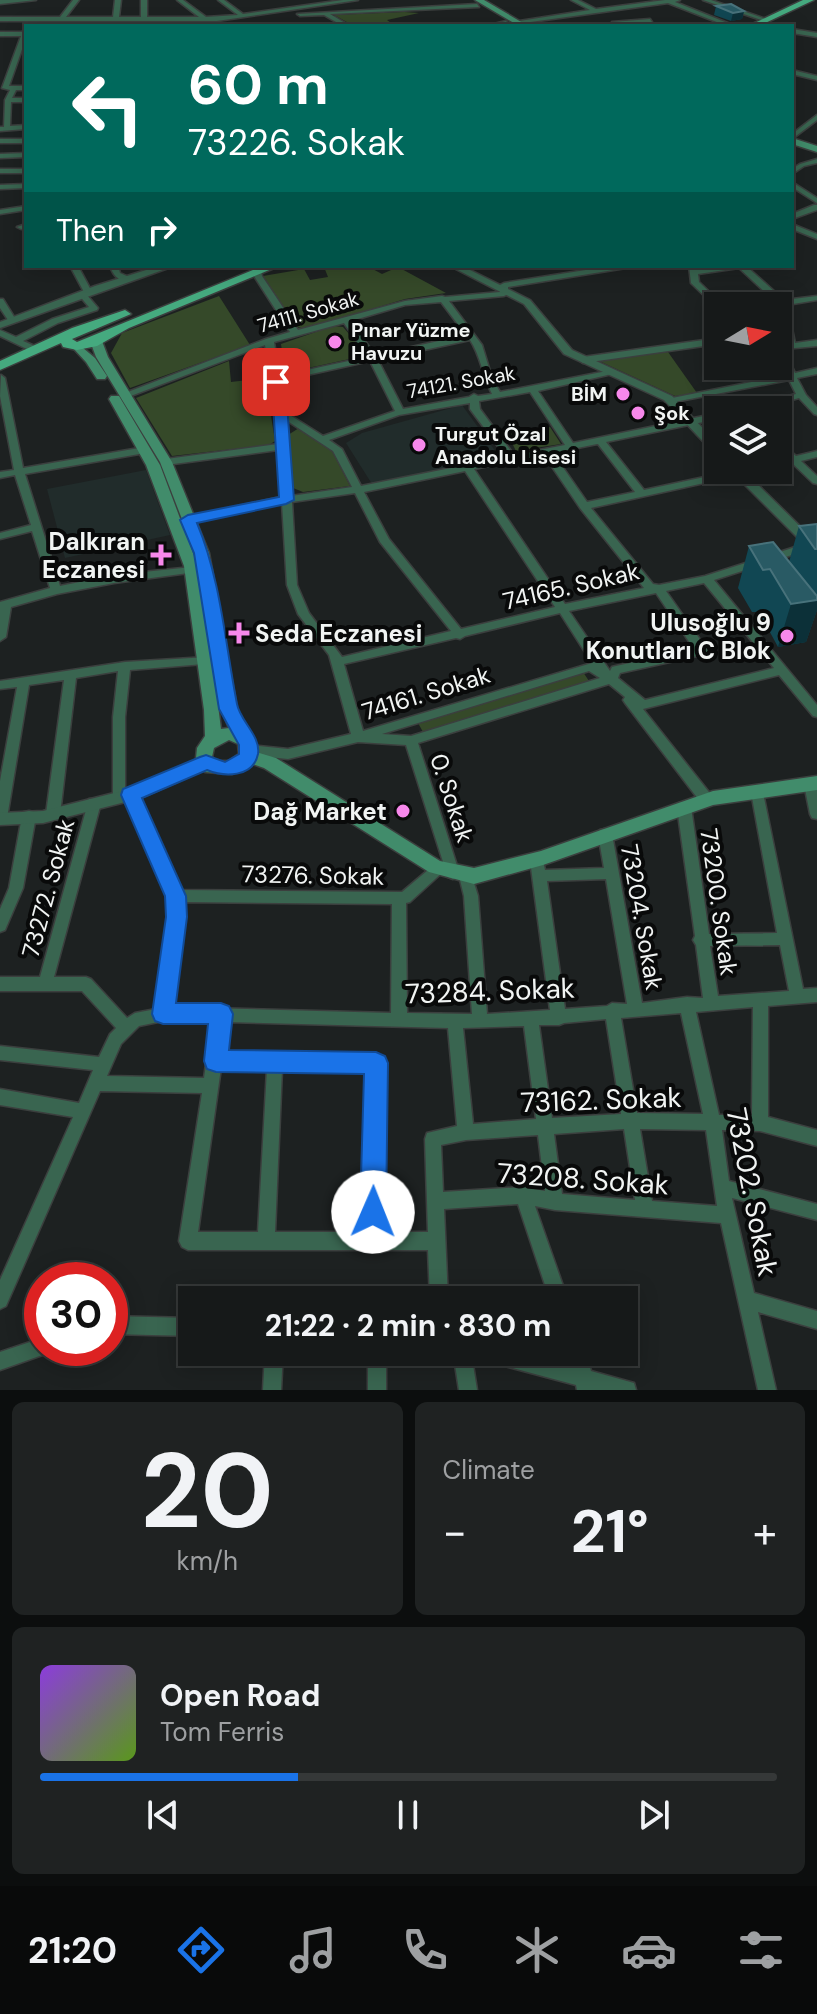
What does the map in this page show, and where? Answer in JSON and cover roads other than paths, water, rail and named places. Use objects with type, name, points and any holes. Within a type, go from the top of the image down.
[{"type":"main road","points":[[466,0],[478,3],[514,24]]},
{"type":"main road","points":[[757,24],[810,0]]},
{"type":"main road","points":[[780,24],[817,7]]},
{"type":"main road","points":[[794,140],[817,149]]},
{"type":"main road","points":[[0,366],[34,349],[75,337],[255,269]]},
{"type":"main road","points":[[0,378],[75,337],[96,341],[125,325],[255,269]]},
{"type":"main road","points":[[75,337],[145,450],[202,553],[229,709],[247,748],[239,765],[225,769],[206,763],[203,753],[213,739],[230,734],[247,748],[270,763],[453,872],[490,873],[537,868],[605,834],[684,807],[707,800],[814,783]]},
{"type":"main road","points":[[96,341],[102,357],[166,462],[192,570],[213,739]]},
{"type":"street","points":[[0,2],[32,0]]},
{"type":"street","points":[[0,12],[32,0]]},
{"type":"street","points":[[28,24],[32,0]]},
{"type":"street","points":[[57,21],[76,0]]},
{"type":"street","points":[[116,19],[118,0]]},
{"type":"street","points":[[144,0],[145,19]]},
{"type":"street","points":[[180,0],[205,19]]},
{"type":"street","points":[[221,0],[243,16]]},
{"type":"street","points":[[302,0],[344,24]]},
{"type":"street","points":[[227,18],[355,0]]},
{"type":"street","points":[[405,0],[420,10]]},
{"type":"street","points":[[574,0],[595,11]]},
{"type":"street","points":[[597,0],[605,10]]},
{"type":"street","points":[[706,0],[766,20]]},
{"type":"street","points":[[514,24],[673,1],[727,24]]},
{"type":"street","points":[[145,19],[193,22],[420,10],[478,3]]},
{"type":"street","points":[[270,5],[278,10]]},
{"type":"street","points":[[636,10],[654,24]]},
{"type":"street","points":[[57,21],[145,19],[195,11]]},
{"type":"street","points":[[551,17],[565,24]]},
{"type":"street","points":[[227,18],[229,24]]},
{"type":"street","points":[[0,19],[24,26]]},
{"type":"street","points":[[615,22],[650,21]]},
{"type":"street","points":[[0,34],[24,28]]},
{"type":"street","points":[[794,31],[817,35]]},
{"type":"street","points":[[3,83],[24,34]]},
{"type":"street","points":[[0,42],[21,42]]},
{"type":"street","points":[[17,54],[24,54]]},
{"type":"street","points":[[794,72],[817,78]]},
{"type":"street","points":[[3,83],[24,85]]},
{"type":"street","points":[[3,83],[5,88],[24,86]]},
{"type":"street","points":[[14,88],[8,100],[3,129],[24,125]]},
{"type":"street","points":[[8,100],[24,100]]},
{"type":"street","points":[[794,137],[817,117]]},
{"type":"street","points":[[0,141],[24,141]]},
{"type":"street","points":[[0,156],[24,155]]},
{"type":"street","points":[[794,171],[817,161]]},
{"type":"street","points":[[802,165],[817,175]]},
{"type":"street","points":[[0,171],[24,171]]},
{"type":"street","points":[[794,185],[817,201]]},
{"type":"street","points":[[5,211],[15,186]]},
{"type":"street","points":[[0,187],[24,186]]},
{"type":"street","points":[[794,216],[817,207]]},
{"type":"street","points":[[794,227],[817,237]]},
{"type":"street","points":[[16,341],[55,321],[94,308],[75,268]]},
{"type":"street","points":[[115,268],[117,274],[126,279]]},
{"type":"street","points":[[0,325],[162,268]]},
{"type":"street","points":[[459,268],[527,302],[568,352],[672,401],[704,436]]},
{"type":"street","points":[[567,268],[573,275]]},
{"type":"street","name":"74111. Sokak","points":[[125,395],[269,341],[405,303],[504,294],[504,285],[614,268]]},
{"type":"street","points":[[742,268],[769,292]]},
{"type":"street","points":[[255,269],[295,333]]},
{"type":"street","points":[[694,269],[695,283],[705,292]]},
{"type":"street","points":[[442,298],[478,345],[496,393]]},
{"type":"street","points":[[792,301],[817,298]]},
{"type":"street","points":[[0,301],[12,320]]},
{"type":"street","points":[[346,320],[372,357],[400,412]]},
{"type":"street","points":[[0,333],[34,349]]},
{"type":"street","points":[[276,379],[471,337]]},
{"type":"street","points":[[269,341],[281,413],[292,585],[304,614],[335,654],[358,737]]},
{"type":"street","points":[[583,360],[704,343]]},
{"type":"street","points":[[792,347],[817,343]]},
{"type":"street","points":[[672,401],[817,371]]},
{"type":"street","name":"74121. Sokak","points":[[323,439],[400,412],[609,372]]},
{"type":"street","points":[[793,375],[798,396],[817,412]]},
{"type":"street","points":[[0,378],[19,471],[56,590]]},
{"type":"street","points":[[532,388],[571,447]]},
{"type":"street","points":[[792,398],[798,396]]},
{"type":"street","points":[[474,397],[475,409],[512,459]]},
{"type":"street","points":[[281,413],[337,449],[384,540],[460,635]]},
{"type":"street","points":[[182,521],[286,500],[357,490],[704,420]]},
{"type":"street","points":[[601,442],[641,493]]},
{"type":"street","points":[[166,462],[284,446]]},
{"type":"street","points":[[0,475],[145,450]]},
{"type":"street","points":[[411,741],[611,679],[616,670],[702,651],[659,589],[649,587],[584,506],[547,452]]},
{"type":"street","points":[[794,459],[817,454]]},
{"type":"street","points":[[794,459],[817,481]]},
{"type":"street","points":[[468,468],[595,661],[707,800]]},
{"type":"street","points":[[584,506],[704,479]]},
{"type":"street","points":[[755,484],[815,546]]},
{"type":"street","points":[[0,536],[36,527]]},
{"type":"street","name":"74165. Sokak","points":[[337,662],[707,579],[815,546]]},
{"type":"street","points":[[0,637],[3,605],[56,590],[192,570]]},
{"type":"street","points":[[707,579],[817,713]]},
{"type":"street","points":[[0,685],[125,666],[204,660]]},
{"type":"street","points":[[125,666],[119,717],[124,796],[176,896],[177,917],[163,1014]]},
{"type":"street","name":"74161. Sokak","points":[[247,748],[288,754],[358,737],[590,666],[611,679]]},
{"type":"street","points":[[611,679],[643,705],[782,670]]},
{"type":"street","points":[[53,814],[71,674]]},
{"type":"street","points":[[24,681],[0,818],[53,814],[124,796],[206,763]]},
{"type":"street","name":"0. Sokak","points":[[358,737],[411,741],[453,872],[471,896],[480,1020]]},
{"type":"street","points":[[814,783],[817,814]]},
{"type":"street","points":[[757,792],[797,996]]},
{"type":"street","name":"73272. Sokak","points":[[45,985],[94,803]]},
{"type":"street","name":"73200. Sokak","points":[[684,807],[711,1003]]},
{"type":"street","points":[[0,926],[16,888],[29,816]]},
{"type":"street","name":"73204. Sokak","points":[[605,834],[635,1008]]},
{"type":"street","points":[[559,1018],[537,868],[612,873]]},
{"type":"street","name":"73276. Sokak","points":[[176,896],[405,898],[453,872]]},
{"type":"street","points":[[399,898],[399,1020]]},
{"type":"street","points":[[700,940],[786,939]]},
{"type":"street","points":[[0,984],[86,984],[125,1027],[101,1064],[0,1300]]},
{"type":"street","name":"73284. Sokak","points":[[125,1027],[135,1020],[163,1014],[455,1021],[531,1019],[817,995]]},
{"type":"street","points":[[760,1123],[761,999]]},
{"type":"street","name":"73202. Sokak","points":[[687,1004],[713,1122],[721,1187],[767,1390]]},
{"type":"street","points":[[612,1010],[645,1210]]},
{"type":"street","points":[[221,1014],[188,1241],[438,1241]]},
{"type":"street","points":[[531,1019],[555,1202]]},
{"type":"street","points":[[455,1021],[466,1132]]},
{"type":"street","points":[[0,1053],[101,1064]]},
{"type":"street","points":[[216,1061],[376,1063],[373,1241]]},
{"type":"street","points":[[266,1241],[275,1062]]},
{"type":"street","points":[[94,1083],[211,1086]]},
{"type":"street","points":[[0,1097],[83,1111]]},
{"type":"street","name":"73162. Sokak","points":[[436,1201],[433,1139],[466,1132],[631,1121],[713,1122],[760,1123],[817,1138]]},
{"type":"street","points":[[721,1187],[817,1212]]},
{"type":"street","points":[[523,1195],[554,1286]]},
{"type":"street","name":"73208. Sokak","points":[[436,1201],[523,1195],[555,1202],[727,1215]]},
{"type":"street","points":[[436,1201],[439,1286]]},
{"type":"street","points":[[747,1300],[817,1320]]},
{"type":"street","points":[[128,1325],[178,1327]]},
{"type":"street","points":[[0,1361],[24,1353]]},
{"type":"street","points":[[272,1390],[273,1366]]},
{"type":"street","points":[[377,1366],[377,1390]]},
{"type":"street","points":[[464,1366],[468,1390]]},
{"type":"street","points":[[530,1366],[586,1384],[627,1390]]},
{"type":"place","name":"Pınar Yüzme Havuzu","points":[[335,342]]},
{"type":"place","name":"BİM","points":[[623,394]]},
{"type":"place","name":"Şok","points":[[638,413]]},
{"type":"place","name":"Turgut Özal Anadolu Lisesi","points":[[419,445]]},
{"type":"place","name":"Dalkıran Eczanesi","points":[[161,555]]},
{"type":"place","name":"Seda Eczanesi","points":[[239,633]]},
{"type":"place","name":"Ulusoğlu 9 Konutları C Blok","points":[[787,636]]},
{"type":"place","name":"Dağ Market","points":[[403,811]]}]
